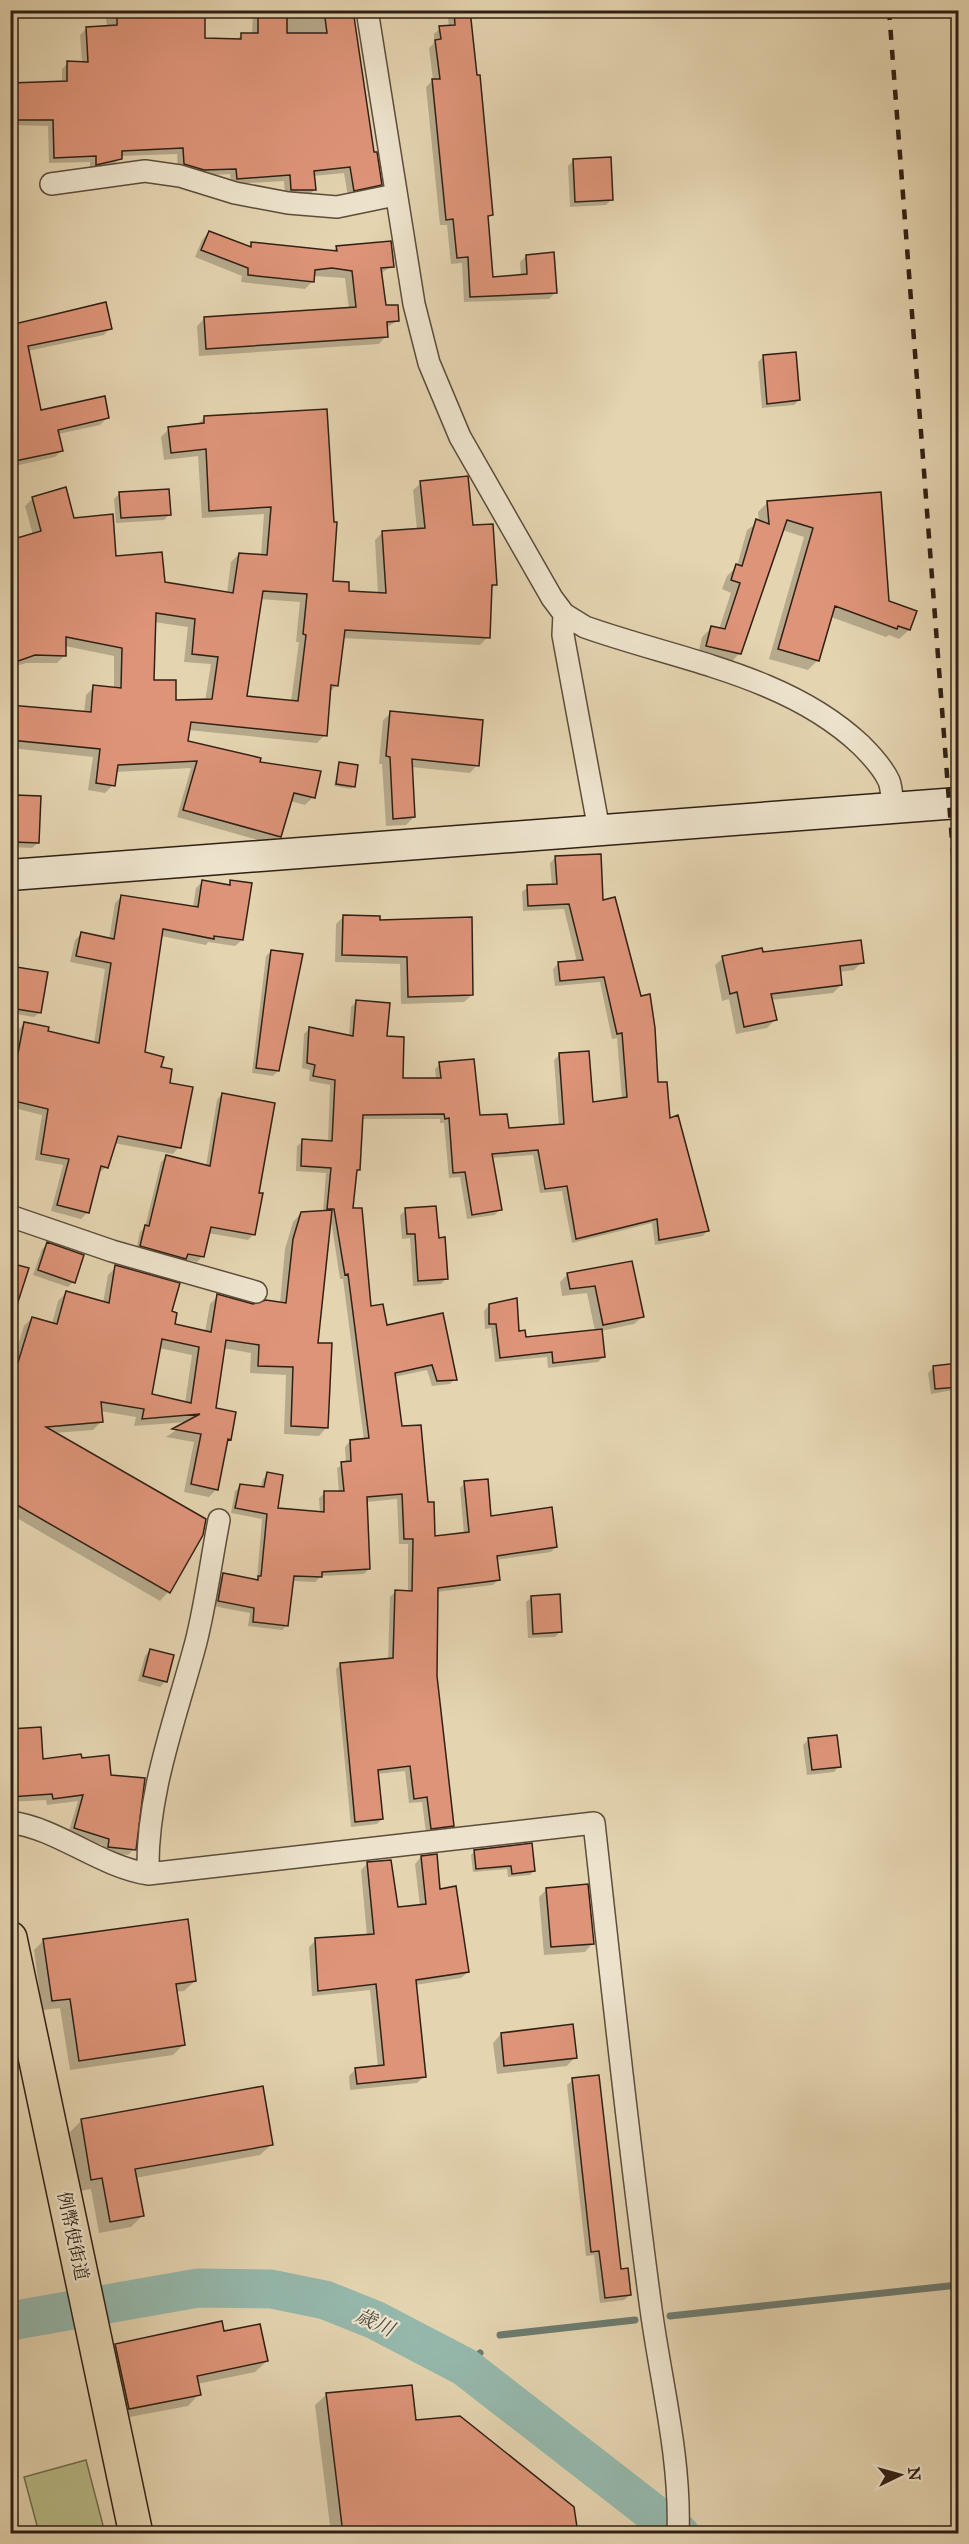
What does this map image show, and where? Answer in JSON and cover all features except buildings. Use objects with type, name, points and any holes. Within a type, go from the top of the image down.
[{"type":"main road","name":"例幣使街道","points":[[10,1938],[136,2534]]},
{"type":"street","points":[[367,10],[414,304],[429,363],[460,437],[534,570],[564,614],[585,627],[744,677],[802,703],[852,737],[871,755],[890,783],[893,808]]},
{"type":"street","points":[[51,184],[145,171],[180,176],[235,194],[288,203],[337,207],[395,195]]},
{"type":"street","points":[[564,614],[563,635],[599,830]]},
{"type":"street","points":[[10,875],[958,803]]},
{"type":"street","points":[[10,1216],[112,1251],[256,1292]]},
{"type":"street","points":[[148,1874],[147,1857],[160,1767],[196,1640],[219,1520]]},
{"type":"street","points":[[10,1822],[31,1826],[127,1868],[148,1874],[594,1823],[651,2311],[671,2437],[679,2507],[678,2534]]},
{"type":"green space","points":[[86,2460],[105,2533],[39,2533],[24,2477]]},
{"type":"waterway","points":[[670,2316],[958,2285]]},
{"type":"waterway","name":"歳川","points":[[10,2321],[198,2288],[271,2289],[325,2300],[375,2320],[465,2367],[680,2534]]},
{"type":"waterway","points":[[500,2335],[635,2320]]},
{"type":"waterway","points":[[465,2367],[480,2353]]},
{"type":"railway","points":[[889,10],[958,920]]}]
